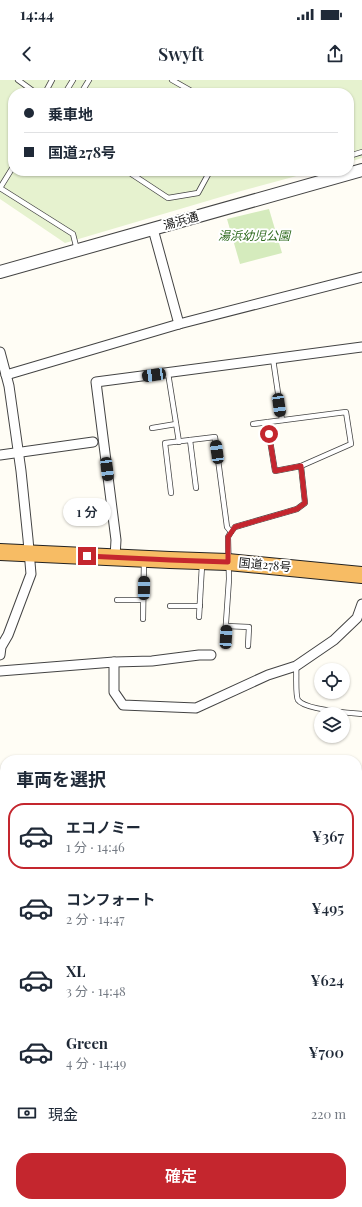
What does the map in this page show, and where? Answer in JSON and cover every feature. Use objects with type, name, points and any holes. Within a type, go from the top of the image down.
[{"type":"highway","name":"国道278号","points":[[0,552],[29,552],[144,559],[228,562],[362,575]]},
{"type":"street","name":"湯浜通","points":[[0,272],[347,176]]},
{"type":"street","points":[[154,229],[179,324]]},
{"type":"street","points":[[6,374],[179,324],[362,277]]},
{"type":"street","points":[[115,557],[116,540],[96,382],[362,346]]},
{"type":"street","points":[[0,352],[6,374],[5,387],[18,452],[31,574],[8,635],[1,647],[0,655]]},
{"type":"street","points":[[0,455],[92,442]]},
{"type":"street","points":[[114,662],[114,692],[123,705],[196,708],[268,675],[296,666],[334,640],[357,618],[362,604]]},
{"type":"street","points":[[0,671],[114,662],[152,661],[199,655],[211,655]]},
{"type":"lane","points":[[18,80],[29,88]]},
{"type":"lane","points":[[172,80],[186,88]]},
{"type":"lane","points":[[8,175],[0,188],[73,234],[78,250]]},
{"type":"lane","points":[[135,176],[168,198],[198,193],[207,176]]},
{"type":"lane","points":[[273,359],[282,420]]},
{"type":"lane","points":[[168,373],[179,442]]},
{"type":"lane","points":[[253,424],[282,420],[346,412],[351,444],[301,466],[275,471],[268,422]]},
{"type":"lane","points":[[152,428],[176,424]]},
{"type":"lane","points":[[171,493],[165,443],[215,437],[227,527],[231,532]]},
{"type":"lane","points":[[190,440],[196,488]]},
{"type":"lane","points":[[226,637],[228,537],[235,527],[297,509],[305,503],[301,466]]},
{"type":"lane","points":[[143,619],[144,559]]},
{"type":"lane","points":[[199,617],[202,561]]},
{"type":"lane","points":[[116,600],[143,600]]},
{"type":"lane","points":[[170,606],[200,606]]},
{"type":"lane","points":[[226,626],[249,627],[248,646]]},
{"type":"lane","points":[[296,666],[297,697],[300,702],[321,709],[362,714]]},
{"type":"green space","points":[[0,80],[362,80],[362,158],[354,160],[354,88],[8,88],[8,176],[296,176],[65,243],[0,199]]},
{"type":"green space","name":"湯浜幼児公園","points":[[269,209],[282,253],[240,264],[227,219]]},
{"type":"route","points":[[87,556],[228,562],[228,537],[235,527],[297,509],[305,503],[301,466],[275,471],[269,434]]}]
